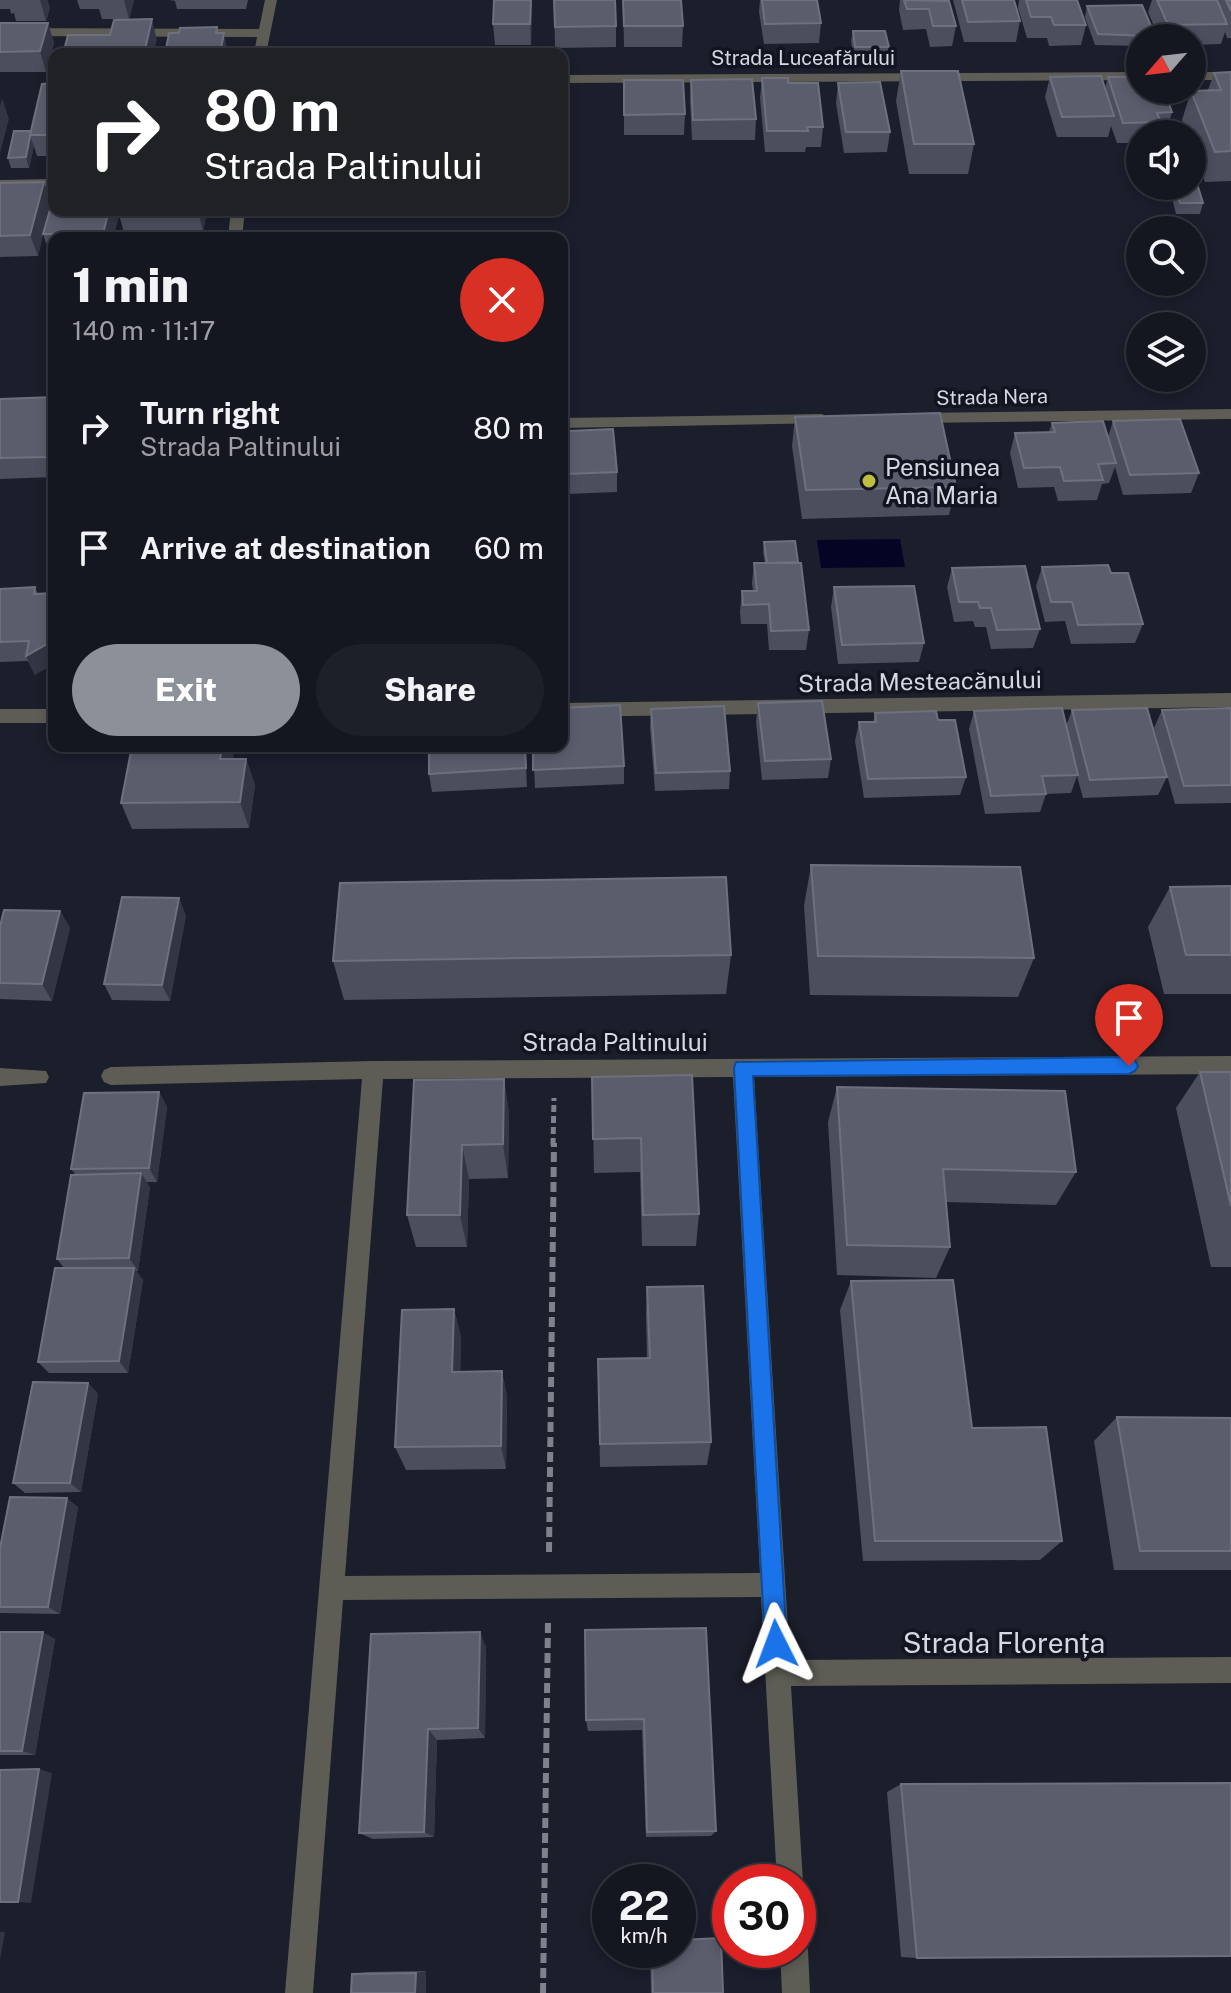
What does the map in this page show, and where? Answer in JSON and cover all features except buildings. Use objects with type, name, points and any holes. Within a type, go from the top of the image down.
[{"type":"street","points":[[261,48],[271,0]]},
{"type":"street","points":[[0,32],[264,33]]},
{"type":"street","name":"Strada Luceafărului","points":[[568,79],[1126,76]]},
{"type":"street","points":[[1206,76],[1231,76]]},
{"type":"street","points":[[0,184],[48,183]]},
{"type":"street","name":"Strada Nera","points":[[896,419],[1231,414]]},
{"type":"street","points":[[568,423],[833,419]]},
{"type":"street","name":"Strada Mesteacănului","points":[[568,710],[1231,700]]},
{"type":"street","points":[[0,716],[48,716]]},
{"type":"street","name":"Strada Paltinului","points":[[111,1076],[373,1070],[1231,1065]]},
{"type":"street","points":[[743,1068],[789,1864]]},
{"type":"street","points":[[299,1993],[373,1070]]},
{"type":"street","points":[[0,1077],[39,1077]]},
{"type":"street","points":[[332,1588],[773,1585]]},
{"type":"street","name":"Strada Florența","points":[[778,1673],[1231,1670]]},
{"type":"street","points":[[795,1968],[796,1993]]},
{"type":"path","points":[[543,1993],[555,1069]]},
{"type":"water","points":[[900,539],[905,567],[821,568],[817,540]]},
{"type":"place","name":"Pensiunea Ana Maria","points":[[869,481]]},
{"type":"route","points":[[776,1644],[743,1068],[1129,1066]]}]
